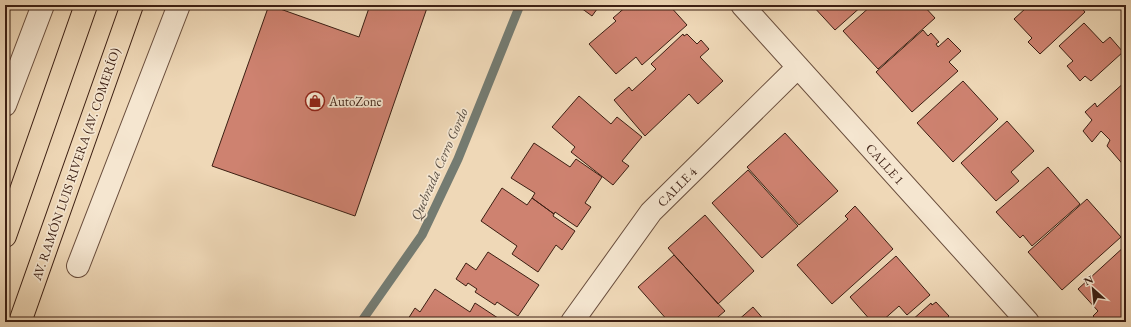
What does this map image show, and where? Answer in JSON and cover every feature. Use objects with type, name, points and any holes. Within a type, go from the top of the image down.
[{"type":"main road","points":[[5,236],[86,5]]},
{"type":"main road","name":"AV. RAMÓN LUIS RIVERA (AV. COMERÍO)","points":[[20,322],[132,5]]},
{"type":"street","points":[[5,105],[43,5]]},
{"type":"street","points":[[78,266],[179,5]]},
{"type":"street","name":"CALLE 1","points":[[742,5],[1028,322]]},
{"type":"street","name":"CALLE 4","points":[[581,319],[651,212],[798,67]]},
{"type":"building","name":"AutoZone","points":[[269,5],[359,37],[370,5],[428,5],[355,216],[212,166]]},
{"type":"building","points":[[577,5],[600,5],[592,16]]},
{"type":"building","points":[[607,5],[617,5],[614,10]]},
{"type":"building","points":[[628,5],[669,5],[687,25],[642,65],[636,57],[616,74],[589,44],[616,21],[613,18]]},
{"type":"building","points":[[812,5],[863,5],[835,30]]},
{"type":"building","points":[[872,5],[923,5],[935,18],[878,69],[843,31]]},
{"type":"building","points":[[1023,5],[1079,5],[1085,12],[1040,54],[1028,42],[1032,38],[1014,19],[1026,8]]},
{"type":"building","points":[[1084,23],[1103,43],[1110,37],[1123,52],[1091,81],[1085,76],[1080,81],[1067,66],[1073,61],[1059,46]]},
{"type":"building","points":[[923,30],[928,36],[931,33],[939,42],[936,44],[938,47],[948,38],[961,51],[949,62],[958,71],[912,112],[876,72]]},
{"type":"building","points":[[683,34],[684,36],[687,34],[697,44],[701,40],[709,49],[700,57],[723,81],[698,104],[689,94],[645,136],[614,100],[629,87],[632,91],[656,69],[651,64]]},
{"type":"building","points":[[963,81],[998,119],[953,162],[917,123]]},
{"type":"building","points":[[1126,81],[1126,168],[1107,146],[1110,140],[1101,131],[1092,142],[1083,131],[1092,120],[1085,112],[1095,103],[1097,107]]},
{"type":"building","points":[[579,96],[611,124],[617,117],[642,137],[622,161],[629,166],[613,185],[571,152],[575,147],[552,127]]},
{"type":"building","points":[[1007,121],[1034,151],[1011,172],[1019,181],[996,201],[961,163]]},
{"type":"building","points":[[785,133],[838,191],[799,225],[747,167]]},
{"type":"building","points":[[534,143],[570,167],[576,159],[602,177],[585,203],[591,207],[577,227],[555,212],[554,214],[532,198],[535,193],[511,178]]},
{"type":"building","points":[[1048,167],[1080,204],[1032,246],[1023,235],[1020,238],[996,212]]},
{"type":"building","points":[[748,170],[798,226],[762,258],[712,203]]},
{"type":"building","points":[[502,188],[527,205],[532,198],[554,214],[553,216],[575,231],[562,250],[556,245],[538,272],[512,254],[517,246],[481,221]]},
{"type":"building","points":[[1087,199],[1121,237],[1062,290],[1028,252]]},
{"type":"building","points":[[855,206],[893,249],[832,304],[797,265],[848,219],[845,216]]},
{"type":"building","points":[[705,215],[754,271],[718,304],[668,248]]},
{"type":"building","points":[[1126,245],[1126,322],[1099,322],[1093,316],[1098,311],[1078,289]]},
{"type":"building","points":[[488,252],[539,285],[518,316],[497,302],[495,305],[475,292],[477,289],[468,283],[466,286],[456,279],[466,263],[476,270]]},
{"type":"building","points":[[674,255],[725,311],[712,322],[669,322],[638,287]]},
{"type":"building","points":[[896,256],[930,295],[907,315],[899,306],[881,322],[872,322],[850,297]]},
{"type":"building","points":[[435,289],[470,312],[475,303],[504,322],[413,322],[408,319],[415,308],[420,312]]},
{"type":"building","points":[[936,302],[949,316],[945,320],[947,322],[910,322],[931,303],[932,305]]},
{"type":"building","points":[[753,307],[766,322],[736,322]]},
{"type":"waterway","name":"Quebrada Cerro Gordo","points":[[361,322],[422,235],[458,159],[520,5]]},
{"type":"place","name":"AutoZone","points":[[315,101]]}]
